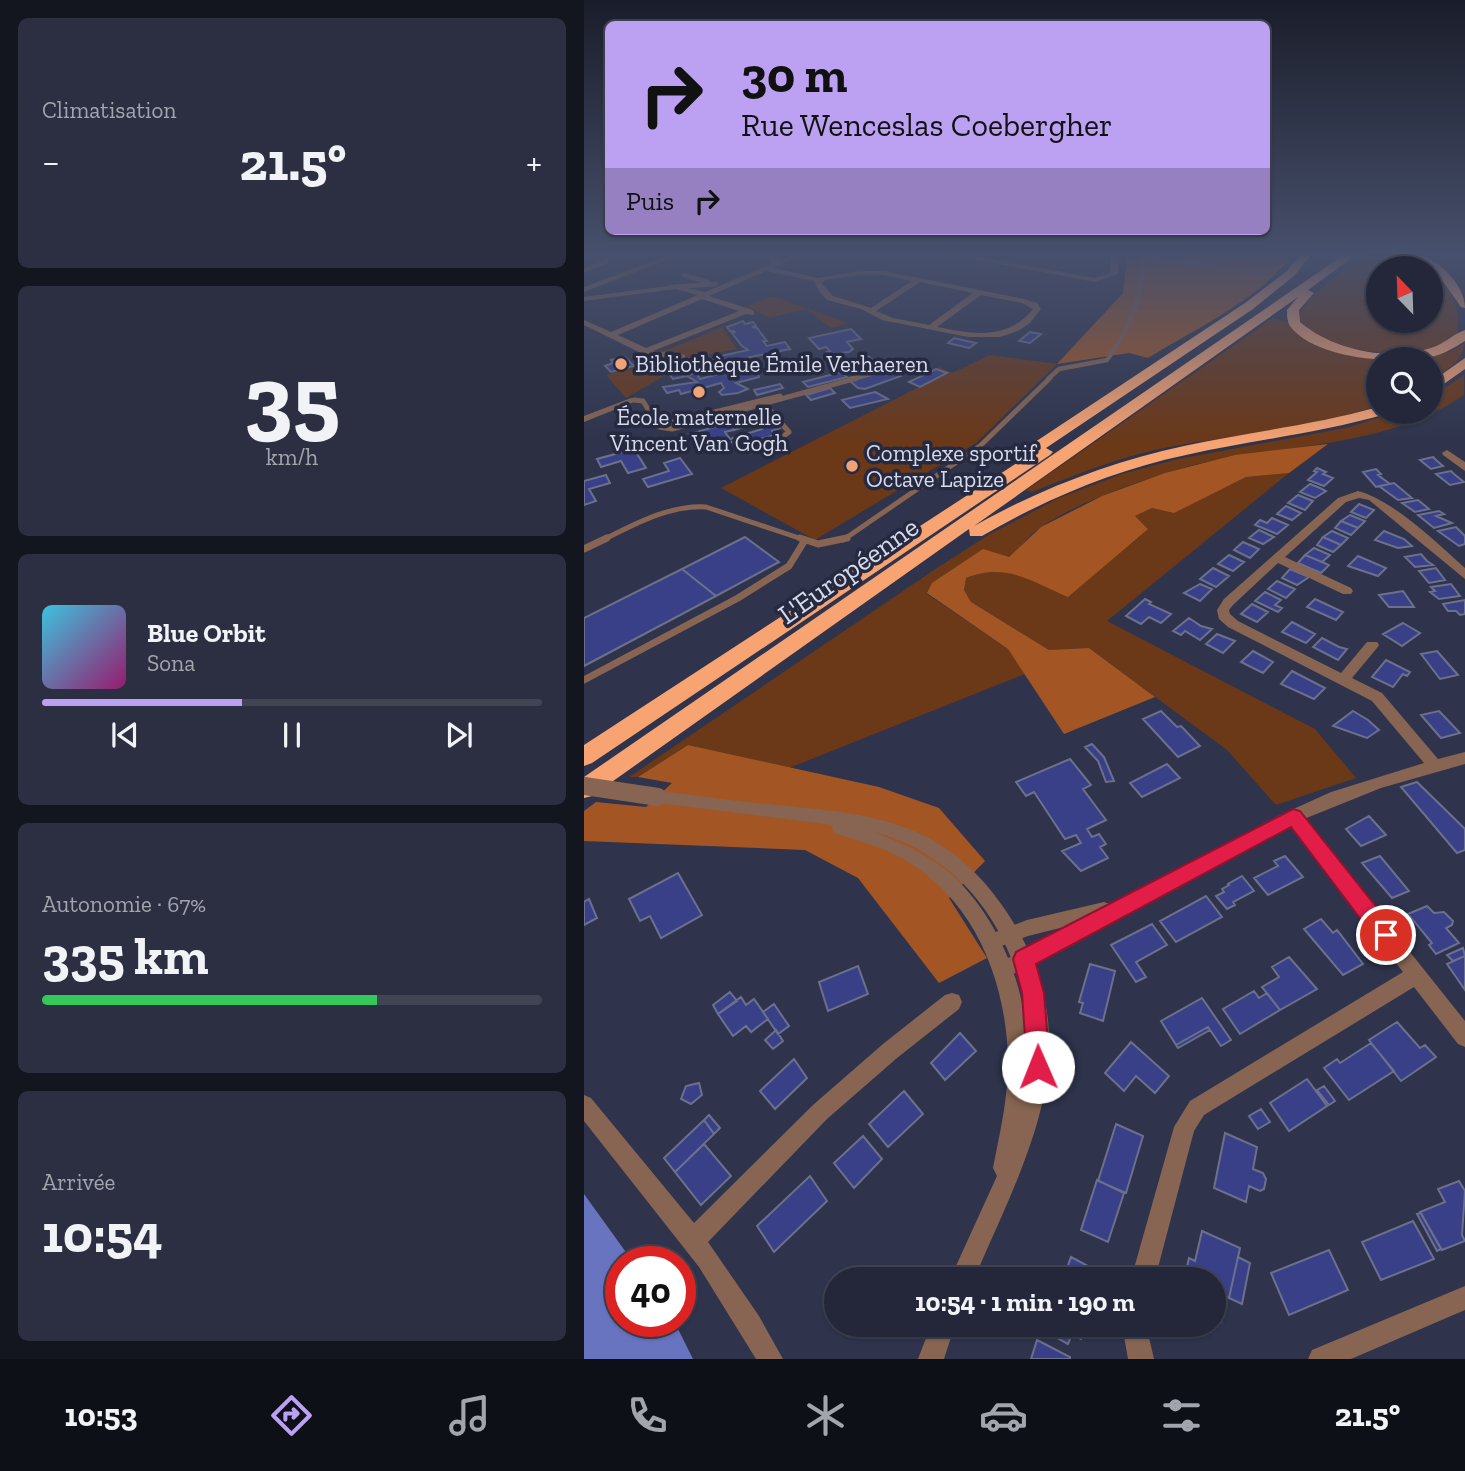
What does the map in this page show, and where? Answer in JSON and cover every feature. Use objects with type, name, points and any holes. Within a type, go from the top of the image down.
[{"type":"highway","points":[[874,566],[1008,466],[1232,317]]},
{"type":"highway","name":"L'Européenne","points":[[584,757],[874,566],[1242,317]]},
{"type":"highway","name":"L'Européenne","points":[[584,788],[1263,317]]},
{"type":"highway","points":[[1292,317],[1302,331],[1341,349],[1395,356],[1439,351],[1454,344],[1464,334]]},
{"type":"highway","points":[[1443,379],[1464,362]]},
{"type":"highway","points":[[747,677],[986,526],[1067,486],[1165,455],[1315,428],[1366,415]]},
{"type":"street","points":[[610,335],[651,317]]},
{"type":"street","points":[[640,350],[655,348],[739,317]]},
{"type":"street","points":[[884,317],[960,334],[1000,334],[1017,328],[1029,317]]},
{"type":"street","points":[[930,328],[945,317]]},
{"type":"street","points":[[584,322],[640,350],[681,357]]},
{"type":"street","points":[[584,419],[634,400]]},
{"type":"street","points":[[1447,453],[1464,468]]},
{"type":"street","points":[[1435,766],[1380,699],[1233,624],[1224,616],[1225,604],[1344,498],[1358,494],[1373,498],[1448,558],[1464,575]]},
{"type":"street","points":[[1448,558],[1464,555]]},
{"type":"street","points":[[1277,558],[1347,591]]},
{"type":"street","points":[[1343,679],[1372,645]]},
{"type":"street","points":[[1004,970],[1293,817],[1354,790],[1464,758]]},
{"type":"street","points":[[584,788],[861,823],[888,829],[915,839],[963,872],[988,900],[1024,959],[1036,1016],[1037,1076],[1025,1134],[967,1267]]},
{"type":"street","points":[[746,809],[856,832],[893,845],[923,864],[947,884],[971,910],[991,942],[1004,970],[1016,1014],[1019,1065],[1012,1132],[994,1204]]},
{"type":"street","points":[[1293,817],[1464,1037]]},
{"type":"street","points":[[991,942],[1011,934],[1108,909],[1142,896]]},
{"type":"street","points":[[1146,1267],[1185,1127],[1197,1108],[1416,975]]},
{"type":"street","points":[[694,1240],[820,1112],[890,1051],[953,1002]]},
{"type":"street","points":[[584,1105],[694,1240],[737,1302],[770,1359]]},
{"type":"street","points":[[1321,1359],[1464,1298]]},
{"type":"street","points":[[931,1359],[939,1337]]},
{"type":"street","points":[[1136,1337],[1141,1359]]},
{"type":"lane","points":[[584,549],[673,510],[692,506],[706,507],[805,540],[825,544],[854,535],[986,441],[1059,369],[1107,360],[1124,335],[1131,317]]},
{"type":"lane","points":[[634,400],[644,401],[658,426],[666,429],[678,428],[880,371]]},
{"type":"lane","points":[[658,426],[760,399],[795,394]]},
{"type":"lane","points":[[750,452],[774,443],[789,432],[760,399]]},
{"type":"lane","points":[[584,680],[738,598],[789,566],[805,540]]},
{"type":"shaded area","points":[[817,317],[832,317],[848,323],[831,328]]},
{"type":"shaded area","points":[[1100,317],[1216,317],[1148,358],[1129,353],[1057,364]]},
{"type":"shaded area","points":[[1298,317],[1366,317],[1366,333],[1443,333],[1443,317],[1458,317],[1457,335],[1437,347],[1366,347],[1366,351],[1319,337],[1307,329]]},
{"type":"shaded area","points":[[1273,318],[1288,322],[1295,330],[1366,355],[1366,409],[1301,426],[1195,442],[1134,455],[1032,492],[1026,490]]},
{"type":"shaded area","points":[[722,327],[737,349],[702,356],[685,371],[664,376],[626,398],[606,375],[639,366],[630,356],[669,349]]},
{"type":"shaded area","points":[[1464,344],[1461,356],[1443,372],[1443,353]]},
{"type":"shaded area","name":"Complexe sportif Octave Lapize","points":[[990,355],[1057,364],[976,443],[815,540],[721,488],[919,387],[909,382],[939,367],[952,373]]},
{"type":"shaded area","points":[[1464,375],[1464,395],[1443,407],[1443,389]]},
{"type":"shaded area","points":[[1366,422],[1366,424],[1404,424],[1356,438],[1200,464],[1148,479],[1068,511],[1041,527],[1002,561],[927,594],[1008,649],[1025,674],[789,768],[688,745],[638,777],[629,777],[937,568],[990,534],[1059,498],[1122,474],[1178,459]]},
{"type":"shaded area","points":[[1328,444],[1289,473],[1246,477],[1174,513],[1152,508],[1135,516],[1148,529],[1068,597],[1030,580],[1006,573],[994,572],[966,578],[964,590],[971,602],[1049,650],[1089,648],[1155,697],[1064,734],[1008,649],[927,593],[932,583],[983,549],[1009,557],[1041,527],[1102,496],[1165,473],[1235,455]]},
{"type":"shaded area","points":[[1289,473],[1107,621],[1315,729],[1356,778],[1276,805],[1227,750],[1089,648],[1049,650],[971,602],[964,590],[966,578],[984,572],[1014,573],[1148,529],[1135,516],[1152,508],[1174,512],[1246,477]]},
{"type":"shaded area","points":[[688,745],[879,787],[939,808],[985,861],[949,898],[987,958],[939,983],[858,878],[805,850],[584,841],[584,811],[596,802],[646,807],[672,783],[638,777]]},
{"type":"water","points":[[584,1194],[621,1246],[605,1246],[605,1337],[682,1337],[693,1359],[584,1359]]},
{"type":"building","points":[[743,321],[745,324],[753,322],[756,326],[752,327],[757,328],[767,341],[763,341],[767,346],[785,342],[790,349],[711,365],[709,361],[718,359],[716,357],[748,350],[732,333],[735,332],[727,327]]},
{"type":"building","points":[[851,329],[861,339],[847,342],[853,349],[849,352],[829,354],[827,352],[830,351],[826,347],[819,349],[809,338]]},
{"type":"building","points":[[1030,332],[1041,334],[1030,343],[1019,341]]},
{"type":"building","points":[[954,338],[976,343],[969,348],[948,343]]},
{"type":"building","points":[[868,356],[881,367],[868,371],[855,359]]},
{"type":"building","points":[[625,357],[634,366],[611,372],[605,366],[613,363],[611,360]]},
{"type":"building","points":[[754,364],[759,377],[736,383],[748,389],[738,393],[722,395],[719,392],[724,388],[721,383],[681,394],[679,390],[667,393],[663,387],[697,382],[687,376],[673,379],[670,375],[685,371],[687,375],[696,373],[700,379]]},
{"type":"building","points":[[893,369],[901,376],[865,389],[858,388],[850,381]]},
{"type":"building","points":[[936,369],[947,373],[920,387],[909,382]]},
{"type":"building","points":[[841,372],[847,377],[808,387],[803,382]]},
{"type":"building","points":[[780,384],[783,388],[757,395],[754,390]]},
{"type":"building","points":[[830,388],[835,393],[811,400],[806,395]]},
{"type":"building","points":[[875,392],[888,399],[850,408],[842,400]]},
{"type":"building","points":[[766,411],[780,428],[772,431],[775,435],[760,439],[763,443],[737,449],[732,442],[716,446],[709,437],[694,441],[689,434],[722,425],[720,422],[726,421],[734,430],[725,432],[730,439],[762,429],[751,416]]},
{"type":"building","points":[[752,417],[757,423],[734,430],[728,423]]},
{"type":"building","points":[[634,449],[646,468],[628,473],[621,461],[601,467],[597,459]]},
{"type":"building","points":[[1433,457],[1443,466],[1431,469],[1420,460]]},
{"type":"building","points":[[680,458],[692,474],[648,487],[643,479],[669,471],[664,463]]},
{"type":"building","points":[[1317,468],[1333,478],[1324,486],[1308,480],[1317,472],[1314,471]]},
{"type":"building","points":[[1376,469],[1381,474],[1378,475],[1390,484],[1376,487],[1363,472]]},
{"type":"building","points":[[1451,471],[1464,482],[1450,485],[1436,474]]},
{"type":"building","points":[[606,475],[610,483],[589,489],[596,501],[584,505],[584,481]]},
{"type":"building","points":[[1394,483],[1412,498],[1398,500],[1379,486]]},
{"type":"building","points":[[1310,484],[1326,491],[1315,498],[1300,492]]},
{"type":"building","points":[[1298,495],[1313,501],[1305,510],[1288,503]]},
{"type":"building","points":[[1418,500],[1429,509],[1415,512],[1402,503]]},
{"type":"building","points":[[1359,504],[1374,510],[1366,518],[1351,512]]},
{"type":"building","points":[[1286,506],[1301,513],[1292,520],[1277,514]]},
{"type":"building","points":[[1439,511],[1444,514],[1436,516],[1452,523],[1434,528],[1418,515]]},
{"type":"building","points":[[1350,515],[1365,521],[1358,528],[1341,521]]},
{"type":"building","points":[[1272,518],[1288,525],[1277,534],[1255,525],[1260,520],[1267,523]]},
{"type":"building","points":[[1341,521],[1358,528],[1351,535],[1335,528]]},
{"type":"building","points":[[1456,527],[1465,536],[1465,544],[1459,546],[1438,531]]},
{"type":"building","points":[[1259,530],[1274,537],[1263,544],[1249,538]]},
{"type":"building","points":[[1332,531],[1348,538],[1341,545],[1323,537]]},
{"type":"building","points":[[1384,531],[1404,539],[1412,546],[1398,548],[1375,540]]},
{"type":"building","points":[[745,537],[779,562],[716,596],[682,569]]},
{"type":"building","points":[[1323,537],[1341,545],[1333,552],[1317,545]]},
{"type":"building","points":[[1243,542],[1259,549],[1250,558],[1234,550]]},
{"type":"building","points":[[1314,548],[1330,555],[1322,562],[1305,555]]},
{"type":"building","points":[[1421,554],[1433,565],[1415,567],[1405,557]]},
{"type":"building","points":[[1229,555],[1244,562],[1233,571],[1218,564]]},
{"type":"building","points":[[1305,555],[1329,565],[1321,573],[1298,563]]},
{"type":"building","points":[[1358,556],[1386,568],[1378,576],[1348,566]]},
{"type":"building","points":[[1213,568],[1229,576],[1216,587],[1200,579]]},
{"type":"building","points":[[1436,568],[1445,580],[1429,583],[1419,571]]},
{"type":"building","points":[[682,569],[716,596],[584,666],[584,618]]},
{"type":"building","points":[[1290,569],[1309,577],[1297,585],[1282,578]]},
{"type":"building","points":[[1277,581],[1295,589],[1286,598],[1268,589]]},
{"type":"building","points":[[1200,584],[1212,589],[1200,601],[1184,593]]},
{"type":"building","points":[[1451,584],[1460,596],[1439,599],[1430,592],[1435,591],[1431,587]]},
{"type":"building","points":[[1403,591],[1414,607],[1389,607],[1379,595]]},
{"type":"building","points":[[1265,592],[1281,600],[1275,605],[1282,608],[1278,612],[1255,601]]},
{"type":"building","points":[[1145,599],[1151,602],[1149,604],[1171,614],[1161,623],[1149,617],[1141,624],[1126,616]]},
{"type":"building","points":[[1315,599],[1343,612],[1336,620],[1307,607]]},
{"type":"building","points":[[1465,600],[1465,614],[1460,615],[1456,611],[1448,611],[1443,604]]},
{"type":"building","points":[[1252,604],[1268,612],[1257,622],[1241,614]]},
{"type":"building","points":[[1189,618],[1212,629],[1200,640],[1185,631],[1181,635],[1173,631]]},
{"type":"building","points":[[1292,622],[1315,634],[1306,643],[1282,632]]},
{"type":"building","points":[[1403,623],[1420,633],[1402,646],[1383,634]]},
{"type":"building","points":[[1217,634],[1235,641],[1223,653],[1206,644]]},
{"type":"building","points":[[1322,638],[1347,649],[1338,660],[1313,647]]},
{"type":"building","points":[[1253,651],[1273,662],[1263,673],[1241,662]]},
{"type":"building","points":[[1437,651],[1458,675],[1440,679],[1421,654]]},
{"type":"building","points":[[1386,660],[1410,672],[1407,676],[1403,674],[1393,687],[1372,677]]},
{"type":"building","points":[[1292,671],[1325,688],[1314,699],[1281,684]]},
{"type":"building","points":[[1161,711],[1177,727],[1181,726],[1200,746],[1178,757],[1143,719]]},
{"type":"building","points":[[1353,711],[1379,730],[1367,738],[1333,726]]},
{"type":"building","points":[[1439,711],[1460,733],[1441,738],[1421,715]]},
{"type":"building","points":[[1092,744],[1104,757],[1114,781],[1106,782],[1098,761],[1085,747]]},
{"type":"building","points":[[1070,759],[1091,785],[1083,789],[1106,820],[1087,829],[1092,837],[1099,834],[1106,844],[1100,847],[1108,858],[1081,871],[1062,851],[1081,843],[1076,835],[1065,839],[1034,792],[1026,796],[1016,782]]},
{"type":"building","points":[[1167,764],[1180,778],[1142,797],[1130,783]]},
{"type":"building","points":[[1417,782],[1465,829],[1465,850],[1457,853],[1401,787]]},
{"type":"building","points":[[1369,816],[1386,835],[1361,846],[1346,829]]},
{"type":"building","points":[[1285,856],[1303,877],[1268,895],[1254,878],[1278,866],[1274,861]]},
{"type":"building","points":[[1380,856],[1409,891],[1392,898],[1362,863]]},
{"type":"building","points":[[678,873],[702,915],[661,938],[650,916],[640,921],[629,899]]},
{"type":"building","points":[[1242,876],[1254,891],[1233,902],[1235,905],[1227,909],[1216,896],[1224,892],[1222,889],[1228,884]]},
{"type":"building","points":[[1206,896],[1222,917],[1176,942],[1160,921]]},
{"type":"building","points":[[589,899],[597,918],[584,925],[584,902]]},
{"type":"building","points":[[1427,906],[1434,913],[1444,912],[1453,921],[1452,925],[1446,928],[1459,943],[1436,954],[1429,945],[1432,943],[1408,914]]},
{"type":"building","points":[[1321,919],[1333,933],[1337,930],[1363,964],[1343,975],[1304,929]]},
{"type":"building","points":[[1152,924],[1167,945],[1136,962],[1146,977],[1136,982],[1111,945]]},
{"type":"building","points":[[1463,948],[1465,956],[1453,961],[1447,955]]},
{"type":"building","points":[[1465,956],[1465,990],[1447,964]]},
{"type":"building","points":[[1289,957],[1317,989],[1280,1010],[1262,987],[1279,977],[1272,967]]},
{"type":"building","points":[[1090,964],[1115,971],[1103,1021],[1080,1013],[1083,1003],[1079,1002]]},
{"type":"building","points":[[858,966],[868,994],[828,1011],[819,982]]},
{"type":"building","points":[[1254,991],[1259,998],[1267,993],[1280,1010],[1240,1034],[1223,1009]]},
{"type":"building","points":[[730,992],[737,1001],[718,1014],[713,1005]]},
{"type":"building","points":[[741,997],[746,1005],[754,999],[768,1019],[751,1032],[746,1026],[733,1036],[718,1014]]},
{"type":"building","points":[[1202,998],[1231,1040],[1221,1046],[1208,1027],[1176,1045],[1161,1021]]},
{"type":"building","points":[[774,1004],[789,1026],[778,1034],[763,1012]]},
{"type":"building","points":[[1397,1022],[1420,1048],[1425,1045],[1436,1057],[1401,1081],[1369,1040]]},
{"type":"building","points":[[1208,1027],[1210,1030],[1178,1048],[1176,1045]]},
{"type":"building","points":[[776,1030],[783,1041],[773,1049],[765,1040]]},
{"type":"building","points":[[960,1033],[976,1051],[945,1080],[931,1063]]},
{"type":"building","points":[[1131,1042],[1169,1076],[1155,1093],[1136,1076],[1124,1091],[1105,1073]]},
{"type":"building","points":[[1371,1043],[1394,1071],[1349,1100],[1324,1068],[1337,1059],[1340,1063]]},
{"type":"building","points":[[794,1059],[807,1078],[775,1109],[760,1091]]},
{"type":"building","points":[[1307,1079],[1327,1106],[1289,1131],[1270,1103]]},
{"type":"building","points":[[699,1083],[702,1095],[691,1104],[681,1099],[686,1086]]},
{"type":"building","points":[[1324,1086],[1335,1101],[1329,1105],[1317,1090]]},
{"type":"building","points":[[904,1091],[923,1114],[888,1147],[869,1124]]},
{"type":"building","points":[[1261,1109],[1270,1122],[1258,1129],[1249,1116]]},
{"type":"building","points":[[709,1115],[720,1128],[714,1134],[704,1120]]},
{"type":"building","points":[[704,1120],[714,1134],[675,1172],[664,1158]]},
{"type":"building","points":[[1116,1124],[1143,1136],[1126,1193],[1098,1181]]},
{"type":"building","points":[[1225,1133],[1257,1147],[1253,1169],[1263,1173],[1266,1179],[1264,1189],[1260,1191],[1249,1186],[1246,1202],[1214,1188]]},
{"type":"building","points":[[863,1136],[882,1159],[854,1188],[834,1163]]},
{"type":"building","points":[[704,1144],[731,1176],[701,1205],[675,1172]]},
{"type":"building","points":[[810,1176],[827,1201],[774,1252],[757,1226]]},
{"type":"building","points":[[1097,1180],[1124,1193],[1108,1242],[1081,1230]]},
{"type":"building","points":[[1459,1181],[1465,1191],[1462,1235],[1465,1241],[1442,1250],[1420,1212],[1445,1202],[1438,1189]]},
{"type":"building","points":[[1421,1213],[1441,1249],[1437,1251],[1417,1214]]},
{"type":"building","points":[[1413,1221],[1434,1259],[1381,1280],[1362,1242]]},
{"type":"building","points":[[1202,1231],[1240,1248],[1229,1298],[1226,1296],[1226,1267],[1187,1267],[1189,1258],[1195,1261]]},
{"type":"building","points":[[1329,1250],[1348,1290],[1289,1315],[1271,1273]]},
{"type":"building","points":[[1071,1257],[1090,1267],[1067,1267]]},
{"type":"building","points":[[1238,1257],[1250,1263],[1242,1304],[1229,1298]]},
{"type":"building","points":[[1056,1337],[1071,1337],[1068,1344]]},
{"type":"building","points":[[1037,1340],[1070,1357],[1070,1359],[1031,1359]]},
{"type":"place","name":"Bibliothèque Émile Verhaeren","points":[[621,364]]},
{"type":"place","name":"École maternelle Vincent Van Gogh","points":[[699,392]]},
{"type":"place","name":"Complexe sportif Octave Lapize","points":[[852,466]]},
{"type":"route","points":[[1038,1067],[1033,993],[1024,959],[1293,817],[1386,935]]}]
